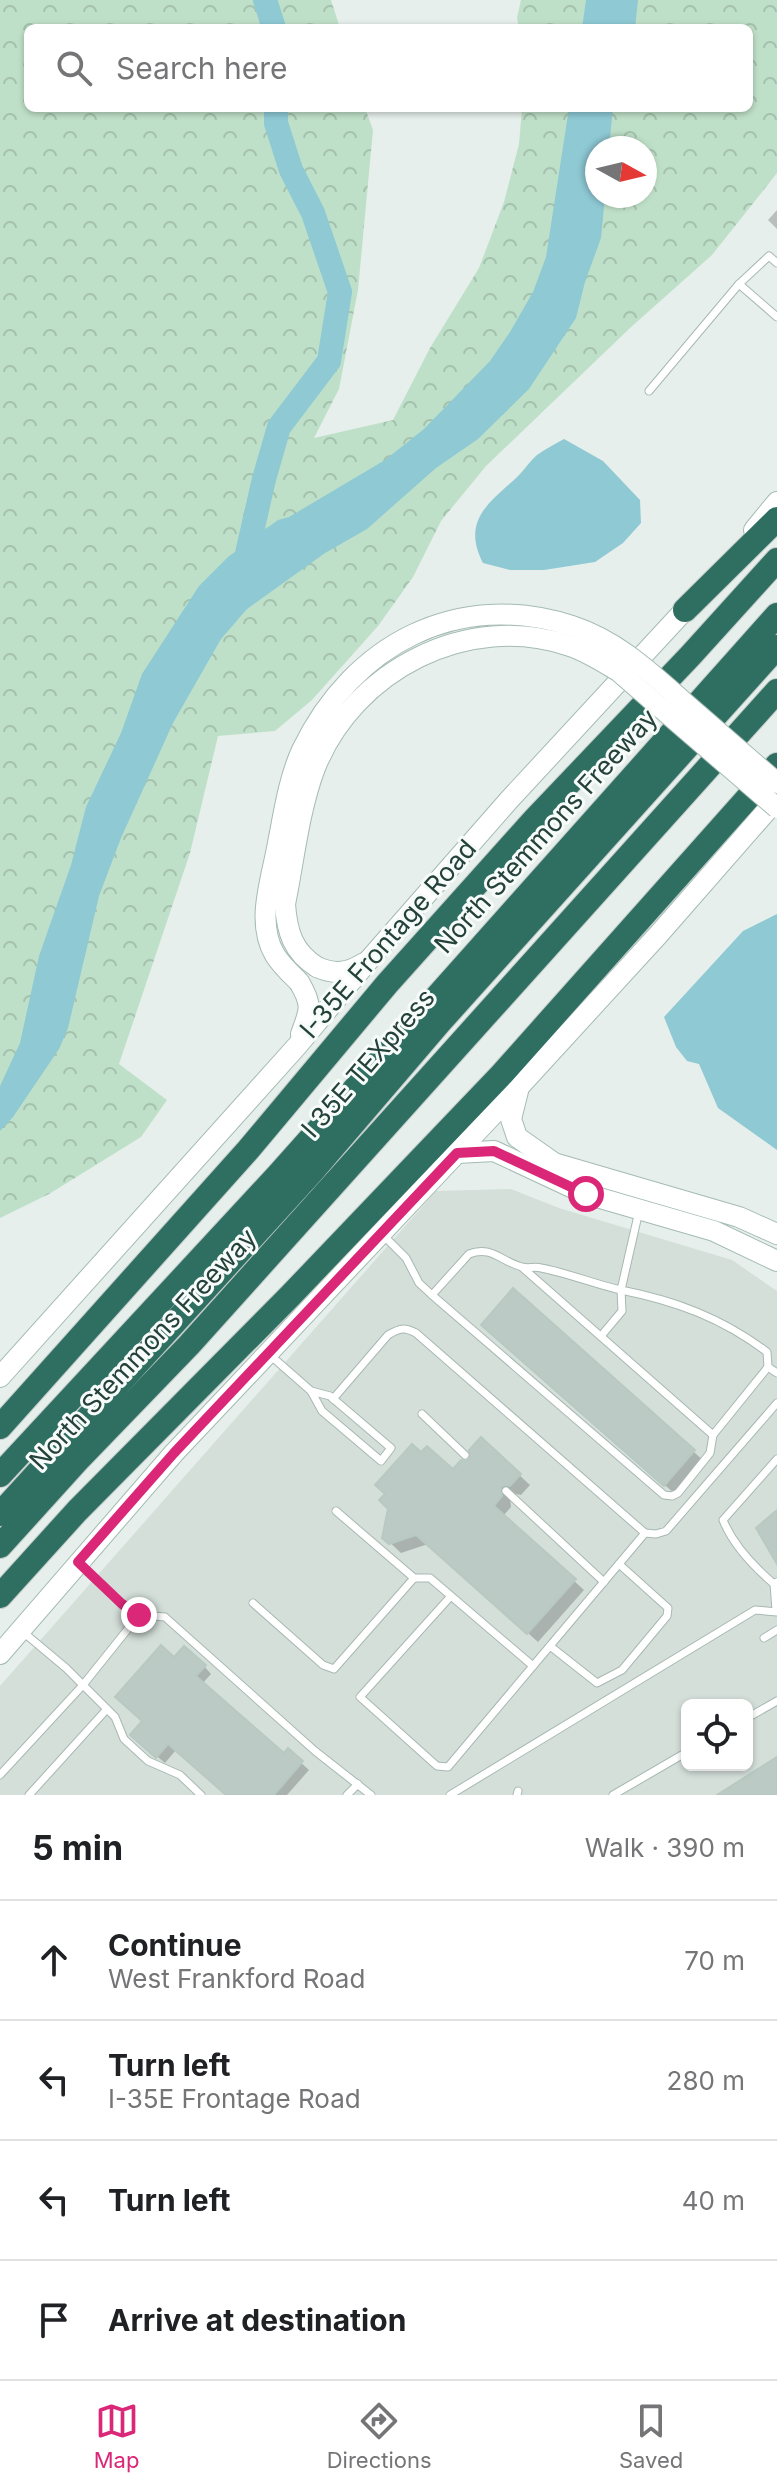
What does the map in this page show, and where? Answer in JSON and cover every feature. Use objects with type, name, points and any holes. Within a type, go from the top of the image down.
[{"type":"highway","points":[[685,610],[777,519]]},
{"type":"highway","points":[[0,1427],[248,1150],[387,984],[534,820],[777,560]]},
{"type":"highway","name":"North Stemmons Freeway","points":[[565,866],[777,615]]},
{"type":"highway","name":"I 35E TEXpress","points":[[0,1514],[311,1173],[435,1012],[565,866],[777,647]]},
{"type":"highway","name":"North Stemmons Freeway","points":[[0,1546],[189,1345],[777,691]]},
{"type":"highway","points":[[0,1596],[77,1511],[290,1296],[511,1081],[650,927],[777,765]]},
{"type":"highway","name":"North Stemmons Freeway","points":[[0,1475],[278,1175],[435,1012]]},
{"type":"main road","name":"I-35E Frontage Road","points":[[0,1377],[297,1046],[509,800],[685,610],[777,502]]},
{"type":"main road","points":[[297,1046],[310,1010],[310,1000],[276,956],[266,932],[266,911],[283,818],[301,751],[336,695],[385,650],[439,622],[502,616],[569,625],[596,635],[630,655],[777,783]]},
{"type":"main road","points":[[368,961],[345,972],[326,971],[303,959],[287,927],[285,904],[315,768],[328,742],[363,696],[407,661],[437,648],[471,638],[503,636],[568,645],[593,656],[618,671],[777,808]]},
{"type":"main road","points":[[650,927],[777,799]]},
{"type":"main road","points":[[0,1654],[174,1453],[457,1153],[511,1081]]},
{"type":"main road","points":[[511,1081],[511,1119],[517,1137],[554,1163],[739,1217],[777,1234]]},
{"type":"main road","points":[[457,1153],[494,1151],[586,1194],[714,1231],[777,1261]]},
{"type":"main road","points":[[639,1211],[645,1191]]},
{"type":"lane","points":[[649,391],[739,284],[769,256],[777,263]]},
{"type":"lane","points":[[739,284],[777,317]]},
{"type":"lane","points":[[601,1336],[622,1311],[621,1290],[639,1211]]},
{"type":"lane","points":[[383,1234],[406,1258],[419,1283],[432,1295],[664,1495],[678,1493],[710,1453],[713,1435],[768,1367],[767,1352],[728,1325],[667,1300],[593,1284],[539,1267],[523,1268]]},
{"type":"lane","points":[[432,1295],[469,1254],[486,1251],[499,1254],[523,1268],[713,1435]]},
{"type":"lane","points":[[333,1399],[388,1335],[400,1328],[408,1329],[645,1533],[656,1534],[666,1531],[776,1406]]},
{"type":"lane","points":[[268,1353],[311,1391],[322,1411],[381,1461],[391,1448],[333,1399],[311,1391]]},
{"type":"lane","points":[[768,1367],[777,1373]]},
{"type":"lane","points":[[422,1414],[465,1455]]},
{"type":"lane","points":[[450,1795],[755,1610],[776,1611],[775,1583],[733,1542],[723,1520],[777,1459]]},
{"type":"lane","points":[[506,1491],[604,1582]]},
{"type":"lane","points":[[336,1511],[414,1578],[430,1578],[533,1666]]},
{"type":"lane","points":[[451,1596],[360,1697],[437,1766],[448,1767],[645,1533]]},
{"type":"lane","points":[[78,1562],[122,1604],[139,1615],[165,1617],[315,1751],[371,1795]]},
{"type":"lane","points":[[550,1646],[597,1683],[622,1670],[667,1616],[668,1608],[619,1564]]},
{"type":"lane","points":[[253,1603],[323,1665],[334,1669],[414,1578]]},
{"type":"lane","points":[[0,1775],[83,1685],[139,1615]]},
{"type":"lane","points":[[21,1630],[115,1717],[124,1739],[148,1761],[180,1775],[201,1795]]},
{"type":"lane","points":[[764,1638],[777,1630]]},
{"type":"lane","points":[[753,1715],[777,1701]]},
{"type":"lane","points":[[29,1795],[107,1709]]},
{"type":"lane","points":[[613,1795],[681,1755]]},
{"type":"lane","points":[[347,1795],[358,1784]]},
{"type":"shaded area","points":[[511,1189],[559,1208],[732,1260],[777,1291],[777,1795],[0,1795],[0,1686],[436,1191]]},
{"type":"green space","points":[[0,0],[331,0],[339,24],[24,24],[24,112],[366,112],[373,130],[358,290],[339,389],[314,438],[393,420],[430,348],[479,268],[504,202],[519,144],[522,112],[753,112],[753,24],[518,24],[521,0],[777,0],[777,173],[712,255],[630,328],[486,466],[441,521],[413,577],[378,626],[312,700],[275,731],[218,736],[190,853],[119,1064],[167,1100],[141,1137],[49,1194],[0,1218]]},
{"type":"water","points":[[586,0],[638,0],[635,24],[583,24]]},
{"type":"water","points":[[568,112],[613,112],[610,136],[585,136],[585,208],[604,208],[601,238],[576,318],[529,389],[478,439],[436,468],[367,529],[325,553],[247,609],[221,639],[173,723],[121,838],[99,896],[68,1028],[59,1049],[0,1131],[0,1086],[20,1043],[39,956],[71,865],[86,807],[121,733],[142,674],[199,586],[228,557],[278,520],[289,517],[385,460],[424,429],[490,361],[533,292],[546,257]]},
{"type":"water","points":[[564,439],[603,461],[640,500],[641,523],[623,543],[595,562],[544,570],[510,570],[483,563],[475,536],[481,515],[537,455]]},
{"type":"water","points":[[777,914],[777,1150],[718,1108],[699,1064],[687,1061],[676,1047],[664,1017],[743,931]]},
{"type":"building","points":[[513,1288],[695,1450],[664,1486],[481,1325]]},
{"type":"building","points":[[481,1437],[521,1474],[510,1486],[501,1487],[502,1496],[494,1506],[576,1579],[527,1634],[416,1535],[389,1544],[382,1538],[388,1509],[379,1500],[385,1494],[375,1485],[412,1444],[421,1452],[427,1446],[453,1469],[461,1460],[470,1459],[469,1450]]},
{"type":"building","points":[[777,1510],[777,1564],[756,1528]]},
{"type":"building","points":[[161,1645],[174,1657],[184,1646],[206,1665],[196,1676],[284,1753],[288,1748],[303,1761],[274,1795],[226,1795],[168,1744],[156,1758],[130,1735],[142,1721],[115,1697]]},
{"type":"building","points":[[777,1757],[777,1795],[717,1795]]},
{"type":"waterway","points":[[265,0],[273,24]]},
{"type":"waterway","points":[[243,571],[279,427],[329,361],[340,292],[313,213],[291,170],[276,123],[276,112]]},
{"type":"route","points":[[139,1615],[122,1604],[78,1562],[174,1453],[457,1153],[494,1151],[586,1194]]}]
